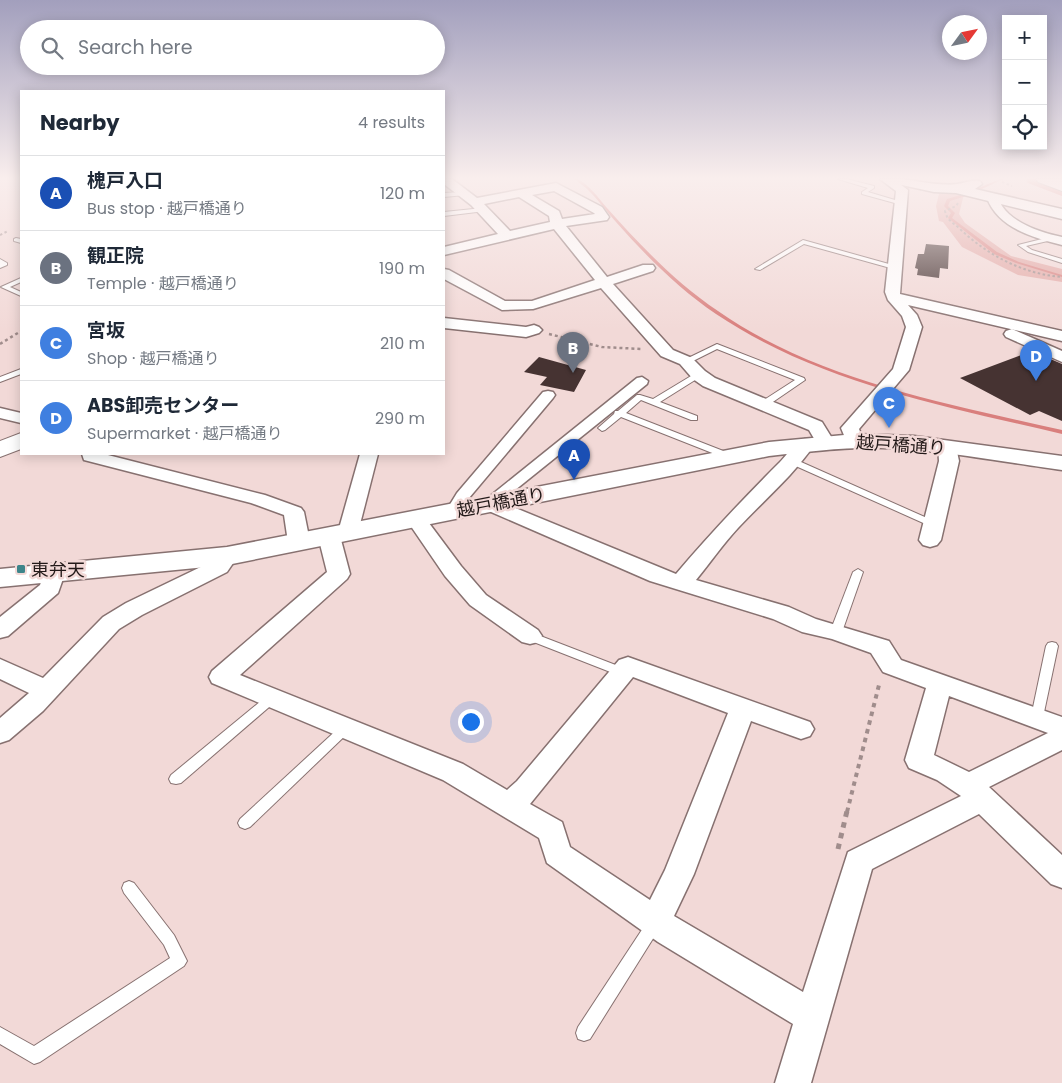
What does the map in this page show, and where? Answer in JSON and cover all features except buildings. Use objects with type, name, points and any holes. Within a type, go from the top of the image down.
[{"type":"main road","points":[[0,450],[20,440]]},
{"type":"street","points":[[501,230],[507,236]]},
{"type":"street","points":[[445,251],[534,230]]},
{"type":"street","points":[[562,230],[605,283],[667,353],[686,361],[699,375],[709,382],[816,426],[808,450],[728,526],[681,583]]},
{"type":"street","points":[[856,441],[850,428],[901,370],[914,327],[909,315],[893,297],[892,292],[899,230]]},
{"type":"street","points":[[1027,230],[1056,240]]},
{"type":"street","points":[[445,273],[502,306],[533,305],[648,268]]},
{"type":"street","points":[[893,297],[1062,336]]},
{"type":"street","points":[[973,316],[1062,358]]},
{"type":"street","points":[[445,323],[526,332],[534,330]]},
{"type":"street","points":[[642,381],[489,504],[658,576],[781,613],[810,626],[836,632],[880,647],[892,666],[1062,727]]},
{"type":"street","points":[[454,511],[462,496],[548,395]]},
{"type":"street","points":[[0,413],[20,418]]},
{"type":"street","name":"越戸橋通り","points":[[0,578],[227,556],[728,456],[808,450],[856,441],[883,441],[947,447],[1062,463]]},
{"type":"street","points":[[932,532],[949,461],[947,447]]},
{"type":"street","points":[[91,455],[258,499],[294,512],[299,542]]},
{"type":"street","points":[[369,455],[338,534],[339,574],[221,676],[271,699],[453,772],[552,831],[558,854],[669,931],[814,1018]]},
{"type":"street","points":[[416,519],[453,571],[478,600],[530,636]]},
{"type":"street","points":[[0,733],[34,704],[45,690],[111,623],[134,608],[219,567],[227,556]]},
{"type":"street","points":[[0,630],[50,588],[54,573]]},
{"type":"street","points":[[510,805],[545,767],[628,666],[801,729]]},
{"type":"street","points":[[0,668],[45,690]]},
{"type":"street","points":[[940,683],[919,760],[947,772],[975,792],[1062,874]]},
{"type":"street","points":[[656,921],[679,874],[743,707]]},
{"type":"street","points":[[793,1083],[814,1018],[859,861],[1062,738]]},
{"type":"lane","points":[[1056,240],[1021,245],[1030,251],[1062,261]]},
{"type":"lane","points":[[758,269],[803,242],[894,267]]},
{"type":"lane","points":[[0,261],[6,264],[0,266]]},
{"type":"lane","points":[[20,280],[4,287],[20,294]]},
{"type":"lane","points":[[0,281],[8,285]]},
{"type":"lane","points":[[686,361],[717,346],[801,380],[764,404]]},
{"type":"lane","points":[[0,380],[20,371]]},
{"type":"lane","points":[[654,402],[699,375]]},
{"type":"lane","points":[[602,428],[640,396],[694,418]]},
{"type":"lane","points":[[618,414],[728,456]]},
{"type":"lane","points":[[808,450],[932,532]]},
{"type":"lane","points":[[836,632],[858,572]]},
{"type":"lane","points":[[530,636],[622,672]]},
{"type":"lane","points":[[1037,717],[1052,646]]},
{"type":"lane","points":[[176,779],[271,699]]},
{"type":"lane","points":[[245,823],[346,728]]},
{"type":"lane","points":[[0,1034],[34,1056],[178,961],[169,940],[129,888]]},
{"type":"lane","points":[[584,1033],[656,921]]},
{"type":"path","points":[[959,230],[980,247],[1001,259],[1032,272],[1062,276]]},
{"type":"path","points":[[534,330],[602,346],[637,348],[667,353]]},
{"type":"path","points":[[0,344],[20,332]]},
{"type":"path","points":[[859,861],[837,851],[886,656]]},
{"type":"shaded area","points":[[949,230],[974,230],[1011,256],[1062,269],[1062,282],[1018,275],[962,247]]},
{"type":"waterway","points":[[625,230],[664,270],[717,313],[755,336],[796,356],[839,373],[929,401],[1062,432]]},
{"type":"waterway","points":[[966,230],[982,244],[1003,257],[1062,276]]},
{"type":"place","name":"観正院","points":[[573,373]]},
{"type":"place","name":"ABS卸売センター","points":[[1036,381]]},
{"type":"place","name":"宮坂","points":[[889,428]]},
{"type":"place","name":"槐戸入口","points":[[574,480]]},
{"type":"place","name":"東弁天","points":[[21,569]]}]
